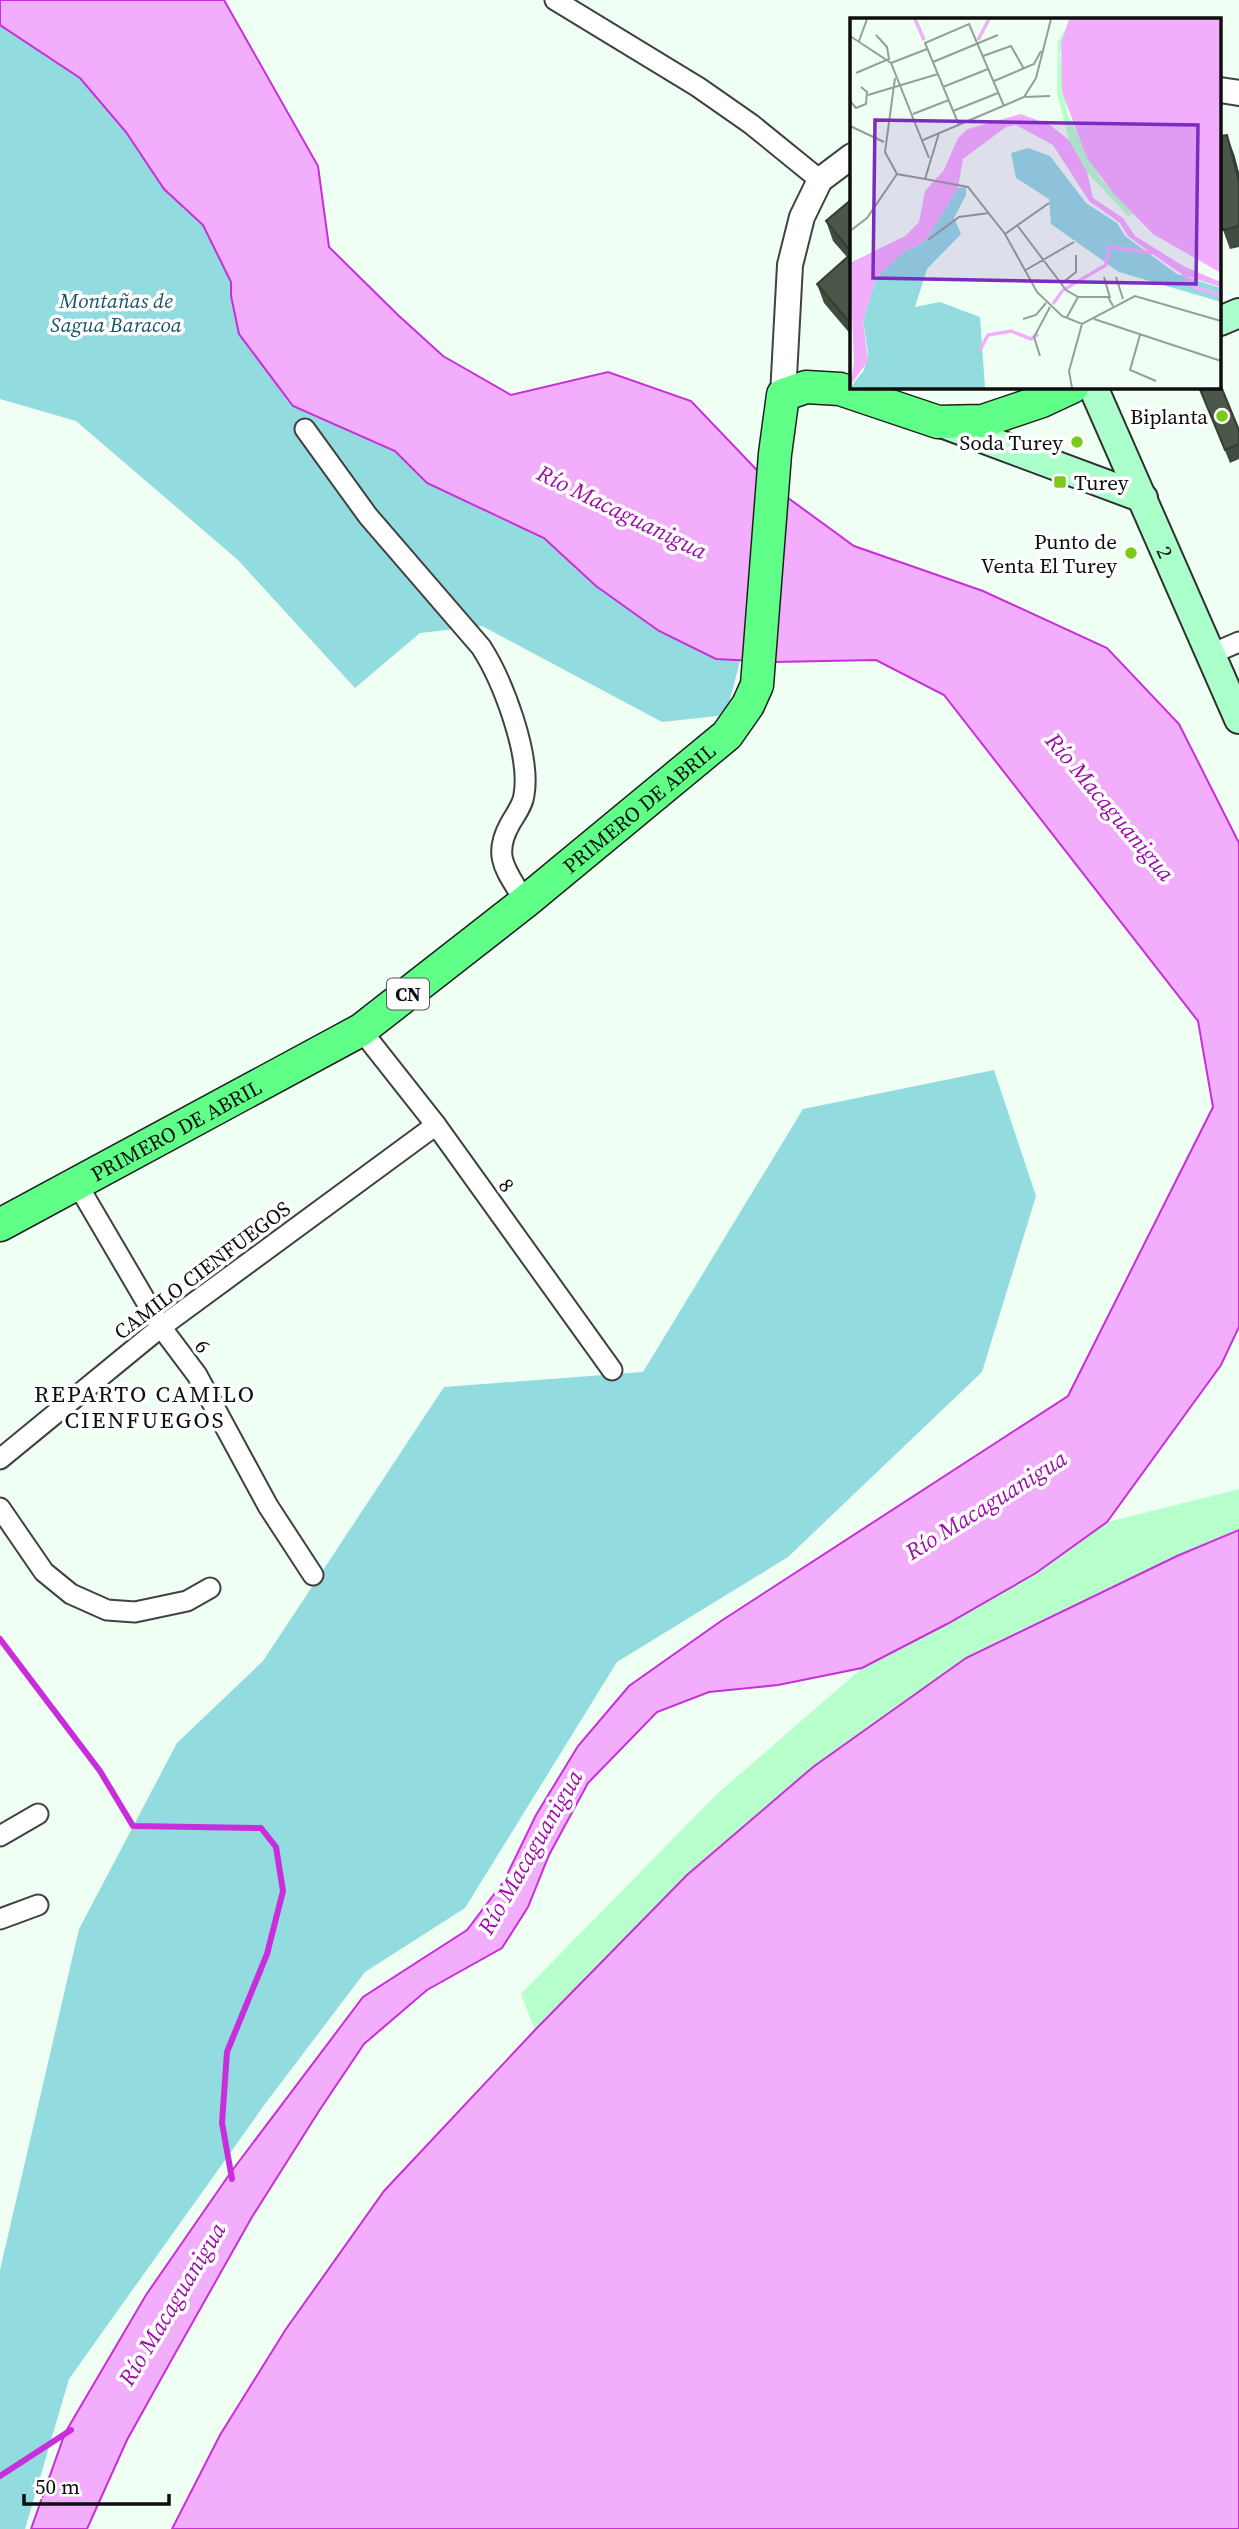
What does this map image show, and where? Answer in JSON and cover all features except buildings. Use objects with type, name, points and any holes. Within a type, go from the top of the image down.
[{"type":"main road","points":[[1222,320],[1239,313]]},
{"type":"main road","points":[[782,396],[806,387],[840,389],[938,422],[1143,498]]},
{"type":"main road","points":[[938,422],[983,421],[1042,401],[1070,388]]},
{"type":"main road","name":"2","points":[[1093,388],[1239,719]]},
{"type":"main road","name":"PRIMERO DE ABRIL","points":[[0,1225],[362,1030],[525,902],[727,735],[748,705],[757,685],[782,396]]},
{"type":"street","points":[[555,0],[698,87],[751,124],[820,180]]},
{"type":"street","points":[[782,396],[790,265],[802,217],[820,180],[850,158]]},
{"type":"street","points":[[305,429],[368,516],[481,647],[493,665],[503,689],[526,776],[524,798],[505,833],[500,855],[525,902]]},
{"type":"street","points":[[1211,654],[1239,642]]},
{"type":"street","name":"8","points":[[362,1030],[436,1125],[612,1370]]},
{"type":"street","name":"CAMILO CIENFUEGOS","points":[[0,1458],[161,1327],[436,1125]]},
{"type":"street","name":"6","points":[[76,1182],[161,1327],[197,1375],[268,1506],[313,1575]]},
{"type":"street","points":[[0,1508],[44,1572],[71,1594],[107,1610],[135,1612],[187,1601],[211,1588]]},
{"type":"street","points":[[0,1836],[38,1814]]},
{"type":"street","points":[[0,1919],[38,1905]]},
{"type":"green space","name":"Montañas de Sagua Baracoa","points":[[0,25],[80,78],[126,132],[164,189],[203,225],[231,282],[231,296],[293,406],[395,451],[427,483],[544,538],[596,586],[659,631],[716,659],[740,661],[726,715],[662,722],[482,626],[420,633],[355,688],[238,560],[76,421],[0,399]]},
{"type":"green space","points":[[994,1070],[1036,1196],[982,1372],[788,1557],[617,1662],[465,1908],[365,1972],[265,2104],[69,2379],[25,2529],[0,2529],[0,2270],[79,1929],[177,1743],[263,1661],[444,1387],[643,1372],[803,1109]]},
{"type":"sand","points":[[1239,1489],[1239,1530],[1177,1556],[966,1658],[813,1767],[687,1875],[535,2030],[521,1994],[716,1795],[862,1668],[947,1624],[1036,1573],[1107,1522]]},
{"type":"water","name":"Río Macaguanigua","points":[[0,0],[224,0],[318,166],[329,247],[443,356],[511,395],[608,372],[691,401],[773,487],[854,546],[983,591],[1107,648],[1179,724],[1239,843],[1239,1327],[1221,1365],[1107,1522],[1036,1573],[947,1624],[862,1668],[778,1685],[709,1692],[657,1712],[588,1783],[549,1855],[528,1907],[502,1948],[427,1990],[364,2044],[252,2217],[127,2440],[87,2529],[31,2529],[65,2433],[146,2295],[231,2172],[363,1997],[467,1930],[504,1881],[536,1815],[578,1746],[629,1686],[721,1621],[1068,1396],[1213,1107],[1198,1021],[944,695],[876,660],[774,662],[716,659],[659,631],[596,586],[544,538],[427,483],[395,451],[293,406],[239,334],[231,296],[231,282],[203,225],[164,189],[126,132],[80,78],[0,25]]},
{"type":"water","points":[[1239,1530],[1239,2529],[172,2529],[220,2435],[286,2329],[384,2191],[535,2030],[687,1875],[813,1767],[966,1658],[1177,1556]]},
{"type":"waterway","points":[[0,1639],[100,1771],[133,1826],[261,1828],[276,1847],[283,1891],[267,1954],[227,2052],[222,2123],[232,2179]]},
{"type":"waterway","points":[[0,2476],[71,2430]]},
{"type":"place","name":"Biplanta","points":[[1222,416]]},
{"type":"place","name":"Soda Turey","points":[[1077,442]]},
{"type":"place","name":"Turey","points":[[1060,482]]},
{"type":"place","name":"Punto de Venta El Turey","points":[[1131,553]]},
{"type":"district","name":"REPARTO CAMILO CIENFUEGOS","points":[[145,1407]]}]
